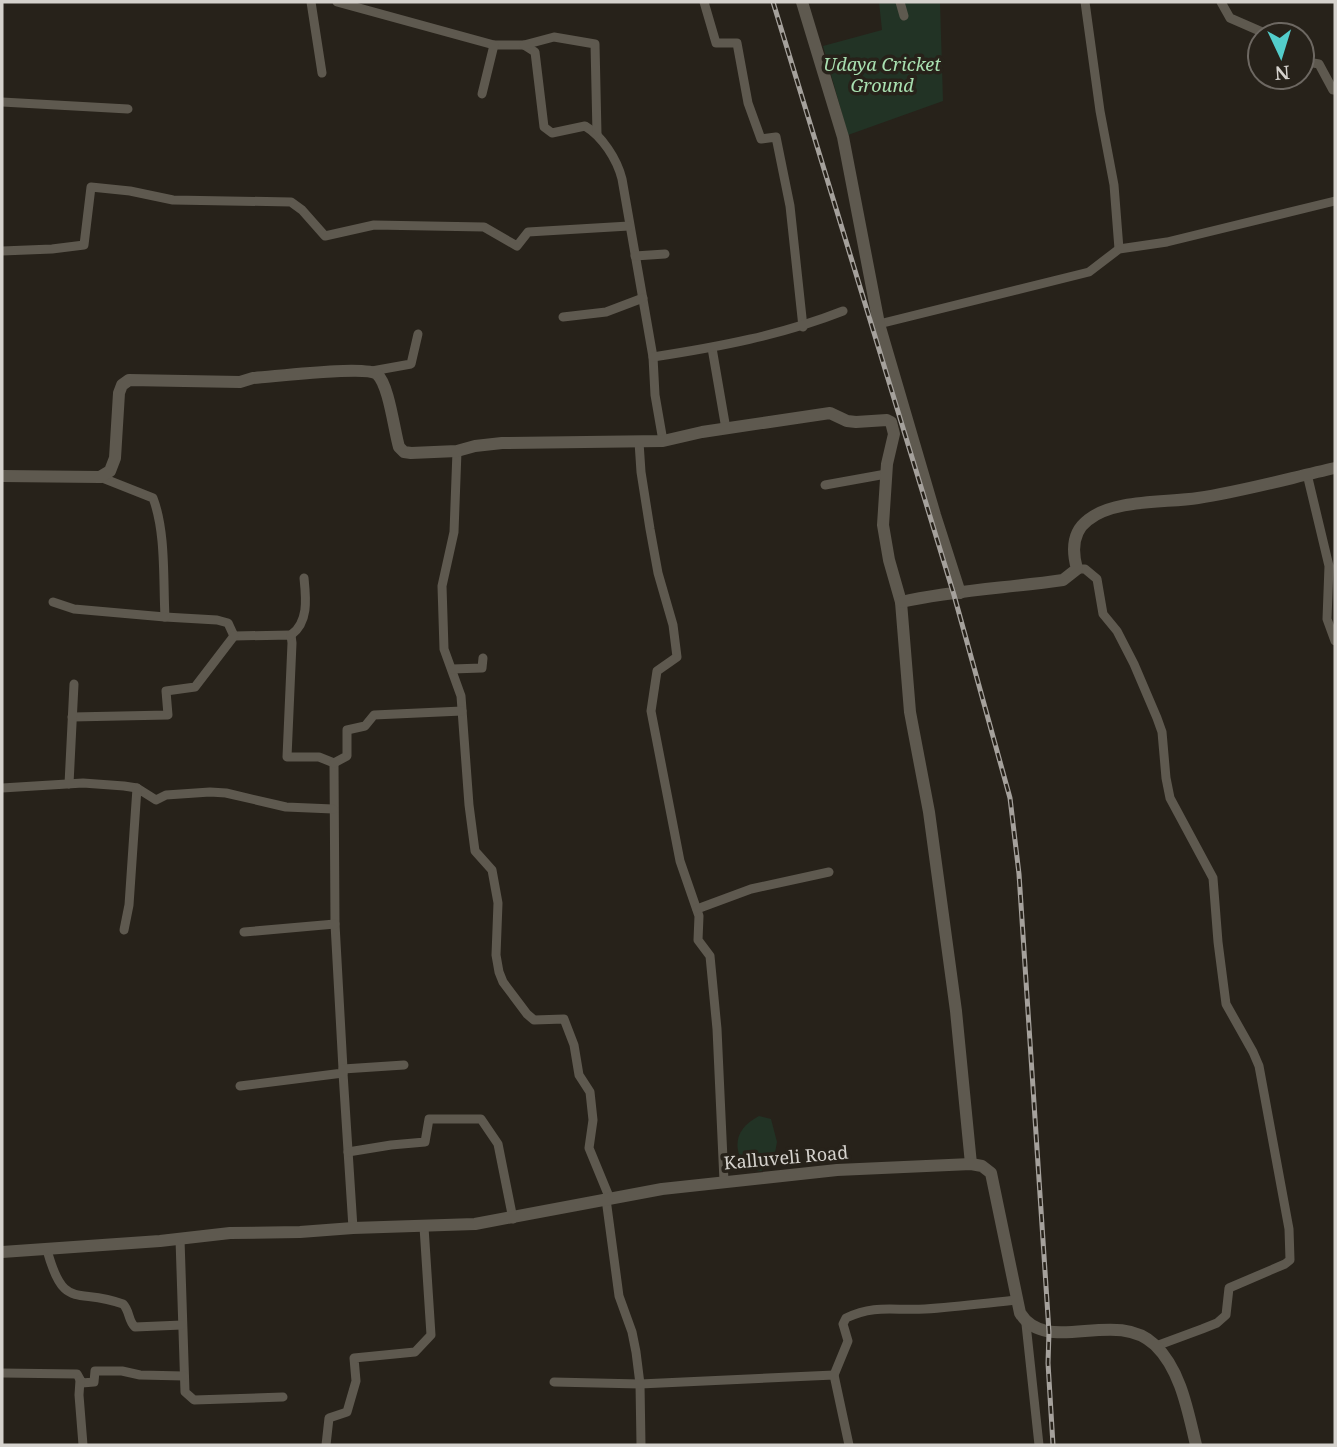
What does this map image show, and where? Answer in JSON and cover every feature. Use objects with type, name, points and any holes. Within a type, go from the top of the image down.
[{"type":"street","points":[[311,2],[322,73]]},
{"type":"street","points":[[337,2],[494,45],[524,45],[554,37],[595,44],[597,134]]},
{"type":"street","points":[[704,2],[716,43],[737,43],[748,103],[761,139],[776,137],[790,205],[803,327]]},
{"type":"street","points":[[802,2],[843,137],[879,324],[960,593]]},
{"type":"street","points":[[900,2],[904,16]]},
{"type":"street","points":[[1085,2],[1100,111],[1114,186],[1119,249]]},
{"type":"street","points":[[1221,2],[1230,19],[1246,26]]},
{"type":"street","points":[[482,94],[494,45]]},
{"type":"street","points":[[524,45],[535,52],[544,127],[552,133],[584,126],[597,134],[620,169],[653,356],[663,441]]},
{"type":"street","points":[[1316,63],[1319,64],[1335,90]]},
{"type":"street","points":[[2,102],[128,109]]},
{"type":"street","points":[[2,251],[52,250],[84,245],[91,187],[130,191],[173,200],[291,202],[302,210],[325,236],[374,225],[484,227],[517,246],[528,232],[629,226]]},
{"type":"street","points":[[879,324],[1089,272],[1119,249],[1167,242],[1335,201]]},
{"type":"street","points":[[635,256],[665,254]]},
{"type":"street","points":[[563,317],[607,312],[643,298]]},
{"type":"street","points":[[653,356],[712,348],[803,327],[843,311]]},
{"type":"street","points":[[106,476],[115,458],[119,393],[122,385],[129,380],[213,383],[340,370],[370,371],[411,364],[418,334]]},
{"type":"street","points":[[712,348],[726,429]]},
{"type":"street","points":[[370,371],[377,374],[383,385],[398,447],[404,452],[457,451],[502,443],[663,441],[830,413],[856,422],[887,420],[893,426],[894,434],[886,474],[883,525],[901,603],[910,712],[932,830],[956,1011],[971,1164],[982,1166],[991,1173],[1020,1313],[1027,1324],[1039,1445]]},
{"type":"street","points":[[639,442],[650,529],[658,573],[673,625],[677,657],[657,671],[651,711],[680,861],[699,916],[698,940],[710,956],[724,1181]]},
{"type":"street","points":[[457,451],[454,532],[442,586],[444,649],[461,696],[472,837],[475,851],[492,870],[498,903],[496,955],[503,982],[534,1020],[564,1019],[575,1045],[579,1076],[590,1092],[593,1120],[589,1148],[608,1199],[619,1296],[632,1332],[640,1384],[638,1405],[641,1445]]},
{"type":"street","points":[[1077,569],[1074,538],[1087,520],[1105,510],[1198,498],[1335,468]]},
{"type":"street","points":[[825,485],[886,474]]},
{"type":"street","points":[[1307,474],[1329,566],[1327,619],[1335,641]]},
{"type":"street","points":[[2,476],[106,476],[153,498],[160,527],[165,617]]},
{"type":"street","points":[[901,603],[933,595],[1063,580],[1077,569],[1085,569],[1097,579],[1103,614],[1117,631],[1143,683],[1162,732],[1166,778],[1171,799],[1213,878],[1226,1004],[1259,1066],[1289,1228],[1290,1260],[1230,1288],[1226,1315],[1217,1322],[1156,1346]]},
{"type":"street","points":[[234,636],[291,635],[299,629],[306,606],[304,578]]},
{"type":"street","points":[[53,602],[74,609],[217,620],[228,623],[234,636]]},
{"type":"street","points":[[291,635],[287,758],[319,757],[334,763]]},
{"type":"street","points":[[72,717],[168,715],[166,691],[195,687],[234,636]]},
{"type":"street","points":[[452,669],[482,668],[483,658]]},
{"type":"street","points":[[69,784],[74,684]]},
{"type":"street","points":[[334,763],[347,756],[347,730],[365,726],[374,715],[462,712]]},
{"type":"street","points":[[334,763],[335,924],[353,1228]]},
{"type":"street","points":[[2,788],[83,783],[137,788],[156,800],[166,794],[210,792],[226,793],[285,807],[333,809]]},
{"type":"street","points":[[124,930],[129,905],[137,788]]},
{"type":"street","points":[[697,909],[751,890],[829,872]]},
{"type":"street","points":[[244,932],[335,924]]},
{"type":"street","points":[[240,1086],[404,1065]]},
{"type":"street","points":[[348,1152],[425,1142],[429,1119],[481,1119],[498,1144],[513,1219]]},
{"type":"street","name":"Kalluveli Road","points":[[2,1252],[230,1233],[300,1233],[353,1228],[475,1224],[663,1189],[724,1181],[837,1170],[971,1164]]},
{"type":"street","points":[[326,1445],[329,1418],[347,1412],[356,1381],[354,1359],[415,1352],[431,1335],[424,1227]]},
{"type":"street","points":[[180,1239],[185,1392],[194,1400],[283,1397]]},
{"type":"street","points":[[47,1250],[53,1274],[61,1288],[73,1296],[123,1304],[135,1327],[182,1325]]},
{"type":"street","points":[[849,1445],[834,1375],[848,1341],[843,1324],[846,1318],[863,1310],[879,1307],[903,1310],[1017,1300]]},
{"type":"street","points":[[1027,1324],[1049,1332],[1115,1329],[1138,1332],[1156,1346],[1169,1364],[1179,1384],[1196,1445]]},
{"type":"street","points":[[80,1380],[82,1383],[94,1382],[95,1371],[184,1376]]},
{"type":"street","points":[[2,1373],[77,1374],[80,1380],[83,1445]]},
{"type":"street","points":[[554,1382],[640,1384],[834,1375]]},
{"type":"green space","name":"Udaya Cricket Ground","points":[[879,2],[940,2],[943,101],[848,135],[823,46],[882,30]]},
{"type":"green space","points":[[759,1116],[771,1119],[777,1142],[773,1163],[761,1171],[746,1168],[737,1145],[745,1126]]},
{"type":"railway","points":[[773,2],[954,595],[1010,798],[1019,874],[1049,1332],[1053,1445]]}]
